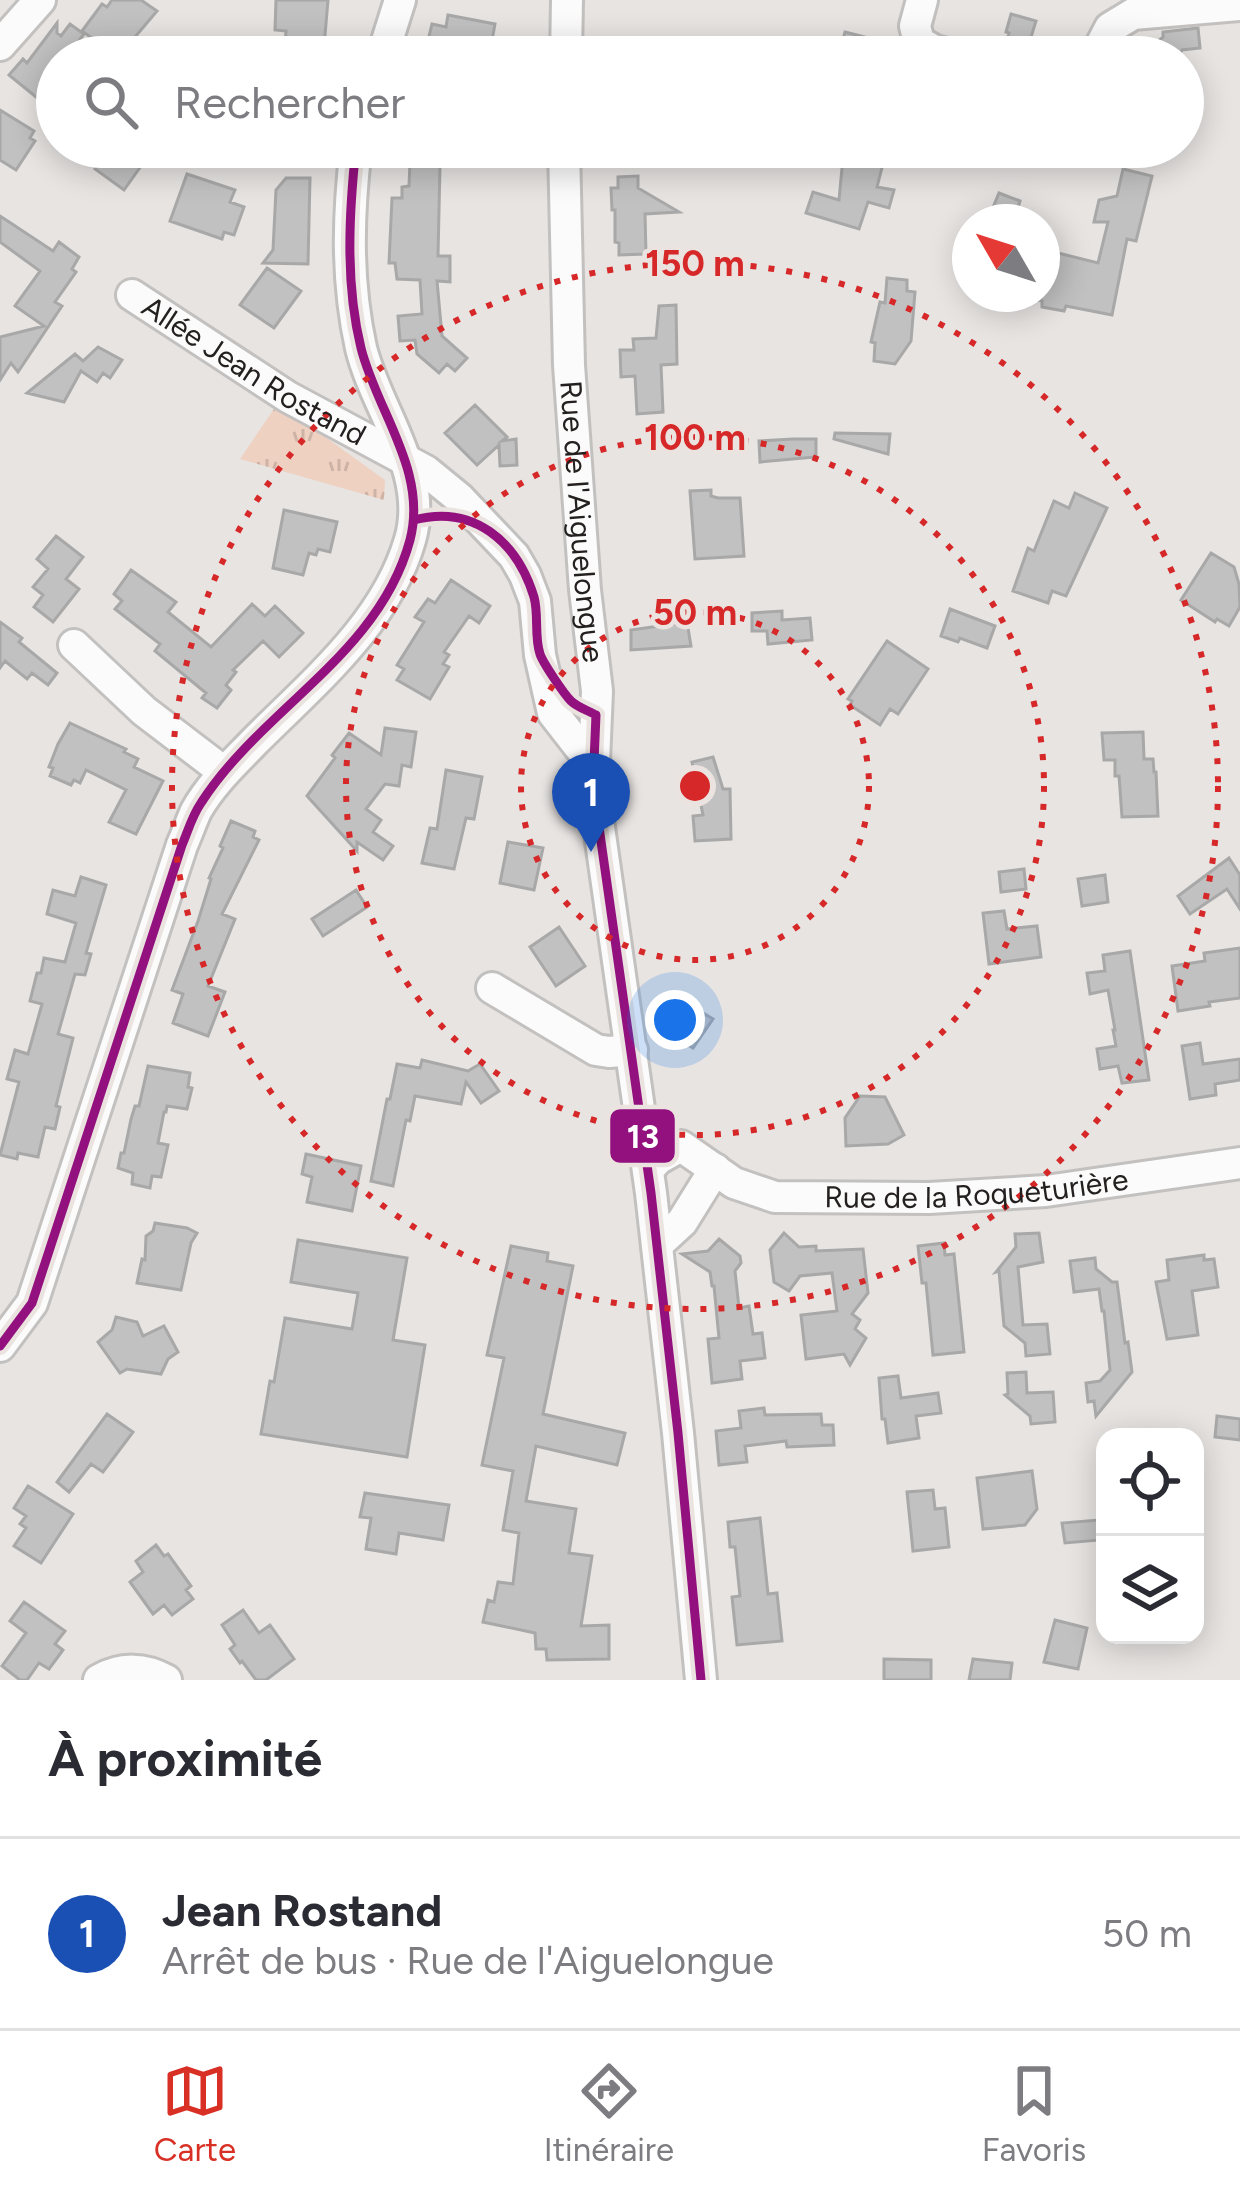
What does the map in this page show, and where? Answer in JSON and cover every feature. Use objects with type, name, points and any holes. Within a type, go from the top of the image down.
[{"type":"street","points":[[0,45],[40,0]]},
{"type":"street","points":[[389,36],[400,0]]},
{"type":"street","points":[[566,36],[567,0]]},
{"type":"street","points":[[918,36],[915,26],[922,0]]},
{"type":"street","points":[[1106,36],[1133,14],[1240,5]]},
{"type":"street","points":[[0,1346],[32,1303],[196,811],[224,772],[358,636],[394,581],[410,539],[414,520],[408,461],[367,370],[356,326],[348,215],[354,168]]},
{"type":"street","name":"Rue de l'Aiguelongue","points":[[564,168],[569,365],[597,691],[593,785],[650,1182],[701,1680]]},
{"type":"street","name":"Allée Jean Rostand","points":[[132,295],[288,397],[408,461],[460,498],[525,574],[535,601],[540,656],[553,713],[593,760]]},
{"type":"street","points":[[414,520],[454,515],[491,531]]},
{"type":"street","points":[[74,645],[144,711],[224,772]]},
{"type":"street","points":[[540,656],[571,701],[596,715]]},
{"type":"street","points":[[492,988],[596,1051],[632,1050]]},
{"type":"street","name":"Rue de la Roqueturière","points":[[641,1119],[734,1183],[775,1197],[929,1198],[1046,1191],[1240,1163]]},
{"type":"street","points":[[681,1146],[658,1159],[650,1182],[664,1204],[692,1207]]},
{"type":"street","points":[[657,1245],[682,1222],[715,1169]]},
{"type":"street","points":[[100,1680],[130,1670],[155,1673],[166,1680]]},
{"type":"green space","points":[[278,403],[385,480],[384,500],[240,459]]},
{"type":"building","points":[[112,0],[141,0],[157,11],[136,36],[89,36],[82,31],[102,4],[107,7]]},
{"type":"building","points":[[276,0],[328,0],[325,36],[286,36],[286,31],[275,30]]},
{"type":"building","points":[[1011,14],[1036,21],[1031,36],[1008,36]]},
{"type":"building","points":[[448,15],[495,24],[493,36],[429,36],[432,24],[446,27]]},
{"type":"building","points":[[70,24],[83,36],[61,36]]},
{"type":"building","points":[[1198,28],[1199,36],[1163,36],[1163,32]]},
{"type":"building","points":[[36,51],[36,97],[9,75],[23,59],[27,63]]},
{"type":"building","points":[[0,110],[34,131],[30,138],[35,141],[16,170],[0,160]]},
{"type":"building","points":[[96,168],[140,168],[124,190]]},
{"type":"building","points":[[410,168],[440,168],[438,256],[450,256],[450,282],[437,281],[442,336],[467,358],[455,371],[447,364],[439,373],[417,354],[415,340],[400,341],[398,316],[422,314],[420,280],[397,279],[395,263],[389,263],[392,198],[402,198],[402,187],[409,186]]},
{"type":"building","points":[[842,168],[882,168],[877,187],[894,190],[889,208],[868,202],[859,229],[806,213],[813,192],[839,200]]},
{"type":"building","points":[[1123,169],[1152,176],[1136,241],[1127,239],[1112,315],[1066,306],[1060,310],[1060,254],[1098,263],[1108,222],[1094,222],[1099,200],[1117,196]]},
{"type":"building","points":[[187,174],[235,190],[230,202],[244,207],[234,235],[224,232],[222,239],[170,221]]},
{"type":"building","points":[[638,176],[638,188],[679,212],[645,214],[646,254],[619,255],[611,188],[618,188],[618,177]]},
{"type":"building","points":[[286,178],[310,178],[308,264],[263,263],[273,250],[276,190]]},
{"type":"building","points":[[999,193],[1020,201],[1019,204],[994,204]]},
{"type":"building","points":[[0,216],[53,251],[59,242],[79,257],[72,269],[76,272],[55,302],[62,306],[18,372],[11,363],[0,380],[0,337],[44,326],[15,306],[40,271],[0,242]]},
{"type":"building","points":[[267,268],[301,291],[274,328],[240,305]]},
{"type":"building","points":[[887,278],[907,280],[907,291],[915,292],[911,341],[895,364],[874,361],[875,343],[871,342],[880,302],[885,303]]},
{"type":"building","points":[[676,305],[677,364],[661,365],[663,412],[637,414],[635,376],[621,377],[620,350],[634,350],[633,339],[656,338],[659,306]]},
{"type":"building","points":[[98,347],[122,360],[110,378],[103,373],[97,382],[81,371],[64,402],[27,393],[75,354],[83,361]]},
{"type":"building","points":[[475,405],[507,437],[502,441],[516,439],[517,465],[500,466],[499,445],[477,465],[445,433]]},
{"type":"building","points":[[835,433],[890,434],[888,454],[834,439]]},
{"type":"building","points":[[816,439],[816,457],[760,462],[759,441]]},
{"type":"building","points":[[711,490],[711,496],[718,498],[740,498],[744,556],[695,559],[690,491]]},
{"type":"building","points":[[1075,493],[1107,508],[1066,596],[1052,591],[1048,603],[1013,591],[1028,548],[1034,551],[1054,501],[1069,508]]},
{"type":"building","points":[[284,510],[337,522],[330,552],[309,553],[303,575],[273,568]]},
{"type":"building","points":[[56,536],[83,557],[66,579],[79,589],[53,622],[34,607],[43,595],[33,587],[48,569],[37,559]]},
{"type":"building","points":[[1211,553],[1234,567],[1239,584],[1240,607],[1229,626],[1181,600]]},
{"type":"building","points":[[131,570],[176,602],[168,612],[211,647],[252,604],[265,616],[275,606],[303,633],[279,657],[263,641],[233,670],[226,685],[231,690],[217,708],[155,651],[160,644],[115,609],[122,601],[114,594]]},
{"type":"building","points":[[451,580],[490,606],[479,623],[469,616],[444,652],[449,655],[443,664],[449,667],[430,699],[397,680],[404,669],[397,665],[424,622],[415,617],[428,599],[435,603]]},
{"type":"building","points":[[950,609],[995,626],[987,648],[941,636]]},
{"type":"building","points":[[782,611],[782,620],[810,618],[812,640],[768,644],[767,631],[752,631],[752,613]]},
{"type":"building","points":[[0,622],[57,673],[48,685],[32,673],[27,679],[5,661],[0,668]]},
{"type":"building","points":[[687,622],[691,646],[631,650],[631,630]]},
{"type":"building","points":[[887,641],[928,669],[898,714],[890,709],[880,725],[848,699]]},
{"type":"building","points":[[70,723],[126,749],[138,759],[134,767],[163,781],[136,834],[109,822],[126,790],[86,770],[80,783],[74,780],[71,785],[50,776],[53,768],[49,767]]},
{"type":"building","points":[[385,728],[416,732],[411,767],[402,765],[399,786],[385,784],[366,809],[381,820],[373,832],[393,846],[383,860],[357,842],[357,851],[307,796],[349,733],[381,755]]},
{"type":"building","points":[[1143,732],[1144,759],[1153,759],[1156,772],[1158,816],[1122,817],[1119,776],[1115,776],[1115,760],[1104,760],[1102,733]]},
{"type":"building","points":[[713,757],[723,789],[730,789],[731,839],[695,841],[693,816],[703,815],[692,762]]},
{"type":"building","points":[[446,770],[482,777],[474,819],[466,818],[454,869],[422,863],[430,828],[437,829]]},
{"type":"building","points":[[231,821],[255,831],[253,837],[259,840],[222,914],[235,919],[208,986],[225,992],[208,1036],[173,1023],[183,994],[172,990]]},
{"type":"building","points":[[508,842],[543,848],[534,890],[500,883]]},
{"type":"building","points":[[1229,858],[1240,875],[1240,909],[1227,889],[1190,914],[1178,896]]},
{"type":"building","points":[[1024,869],[1026,889],[1001,892],[999,872]]},
{"type":"building","points":[[1105,875],[1108,902],[1082,906],[1078,879]]},
{"type":"building","points":[[81,877],[106,885],[86,953],[91,954],[85,975],[75,974],[58,1034],[73,1038],[55,1129],[45,1127],[38,1157],[0,1155],[19,1082],[7,1079],[15,1050],[28,1054],[42,1004],[30,1001],[37,973],[41,973],[44,958],[65,962],[76,923],[47,914],[53,890],[75,896]]},
{"type":"building","points":[[356,890],[367,907],[323,936],[312,919]]},
{"type":"building","points":[[1004,911],[1007,929],[1037,926],[1041,957],[989,964],[983,913]]},
{"type":"building","points":[[559,927],[585,966],[556,986],[530,947]]},
{"type":"building","points":[[1240,948],[1240,998],[1178,1011],[1172,966],[1205,961],[1204,953]]},
{"type":"building","points":[[1130,951],[1149,1080],[1122,1083],[1118,1066],[1100,1069],[1097,1049],[1116,1046],[1115,1030],[1108,990],[1090,994],[1087,973],[1105,971],[1103,955]]},
{"type":"building","points":[[674,995],[713,1019],[693,1048],[656,1026]]},
{"type":"building","points":[[1200,1043],[1203,1064],[1240,1059],[1240,1080],[1215,1084],[1216,1095],[1190,1099],[1182,1046]]},
{"type":"building","points":[[422,1060],[468,1071],[480,1064],[499,1091],[481,1103],[466,1082],[461,1104],[415,1096],[393,1186],[371,1181],[397,1064],[420,1068]]},
{"type":"building","points":[[148,1066],[190,1073],[188,1087],[192,1088],[187,1109],[167,1106],[164,1112],[158,1143],[168,1145],[161,1177],[152,1176],[150,1188],[132,1184],[133,1173],[118,1168]]},
{"type":"building","points":[[860,1096],[885,1097],[904,1135],[888,1144],[846,1146],[845,1118]]},
{"type":"building","points":[[306,1154],[361,1166],[352,1211],[307,1202],[312,1177],[302,1174]]},
{"type":"building","points":[[155,1223],[197,1233],[181,1290],[137,1283],[146,1236]]},
{"type":"building","points":[[784,1233],[799,1247],[816,1246],[816,1251],[863,1249],[868,1293],[852,1314],[860,1320],[855,1329],[866,1338],[850,1365],[844,1354],[806,1359],[801,1315],[837,1311],[832,1273],[800,1276],[789,1291],[774,1282],[770,1250]]},
{"type":"building","points":[[1039,1233],[1043,1262],[1018,1267],[1023,1325],[1047,1324],[1050,1354],[1026,1356],[1025,1343],[1004,1326],[996,1272],[1016,1247],[1015,1234]]},
{"type":"building","points":[[719,1239],[740,1256],[735,1271],[739,1308],[749,1306],[753,1334],[762,1333],[765,1358],[740,1361],[742,1379],[712,1383],[708,1339],[719,1338],[714,1286],[710,1272],[682,1254],[708,1251]]},
{"type":"building","points":[[298,1240],[407,1258],[393,1340],[425,1345],[407,1457],[261,1434],[285,1318],[352,1329],[358,1293],[291,1282]]},
{"type":"building","points":[[944,1243],[945,1255],[954,1254],[964,1352],[933,1355],[918,1246]]},
{"type":"building","points":[[511,1246],[548,1253],[547,1261],[573,1266],[543,1414],[625,1433],[617,1465],[536,1446],[526,1501],[576,1509],[569,1553],[592,1556],[581,1626],[609,1625],[609,1659],[547,1660],[546,1649],[536,1649],[535,1633],[483,1622],[498,1582],[513,1584],[519,1533],[503,1530],[513,1471],[482,1465],[504,1358],[487,1355]]},
{"type":"building","points":[[1204,1255],[1204,1260],[1214,1259],[1218,1287],[1192,1291],[1198,1335],[1167,1339],[1156,1282],[1169,1280],[1167,1260]]},
{"type":"building","points":[[1095,1258],[1096,1269],[1117,1282],[1132,1372],[1096,1416],[1086,1383],[1100,1381],[1110,1370],[1104,1311],[1099,1289],[1074,1292],[1070,1261]]},
{"type":"building","points":[[116,1317],[137,1322],[143,1336],[164,1326],[178,1352],[168,1359],[161,1374],[127,1369],[120,1373],[98,1342],[112,1330]]},
{"type":"building","points":[[1026,1372],[1027,1393],[1053,1392],[1055,1422],[1031,1424],[1030,1416],[1005,1395],[1007,1373]]},
{"type":"building","points":[[898,1376],[901,1398],[938,1393],[941,1413],[916,1416],[919,1438],[888,1443],[879,1378]]},
{"type":"building","points":[[764,1408],[765,1415],[821,1414],[822,1425],[833,1425],[834,1445],[787,1447],[786,1441],[745,1446],[747,1462],[719,1465],[716,1431],[741,1428],[739,1411]]},
{"type":"building","points":[[107,1414],[133,1432],[103,1472],[91,1464],[69,1492],[57,1482]]},
{"type":"building","points":[[1217,1416],[1240,1419],[1240,1440],[1215,1437]]},
{"type":"building","points":[[1032,1471],[1037,1509],[1025,1525],[983,1529],[977,1478]]},
{"type":"building","points":[[28,1486],[73,1514],[41,1563],[14,1546],[26,1528],[20,1524],[26,1516],[14,1508]]},
{"type":"building","points":[[933,1490],[935,1509],[945,1508],[949,1547],[913,1551],[907,1492]]},
{"type":"building","points":[[365,1493],[449,1505],[443,1540],[399,1533],[396,1554],[366,1549],[371,1518],[360,1517]]},
{"type":"building","points":[[760,1518],[768,1594],[777,1593],[782,1641],[737,1645],[732,1597],[740,1596],[728,1522]]},
{"type":"building","points":[[1096,1520],[1096,1540],[1065,1543],[1062,1523]]},
{"type":"building","points":[[156,1545],[191,1586],[186,1590],[193,1599],[172,1615],[164,1605],[153,1614],[130,1582],[143,1572],[136,1561]]},
{"type":"building","points":[[24,1602],[65,1631],[55,1644],[63,1650],[49,1669],[39,1663],[27,1680],[20,1680],[2,1666],[26,1633],[10,1621]]},
{"type":"building","points":[[243,1610],[259,1633],[270,1625],[294,1659],[266,1680],[256,1680],[240,1663],[222,1625]]},
{"type":"building","points":[[1055,1620],[1087,1628],[1078,1669],[1044,1662]]},
{"type":"building","points":[[884,1659],[931,1660],[931,1680],[884,1680]]},
{"type":"building","points":[[973,1659],[1012,1663],[1010,1680],[969,1680]]},
{"type":"transit line","name":"13","points":[[0,1346],[32,1303],[195,813],[226,769],[373,616],[395,580],[410,540],[414,515],[407,466],[368,372],[352,298],[354,168]]},
{"type":"transit line","name":"13","points":[[414,520],[455,517],[490,532],[504,544],[534,597],[542,658],[571,701],[596,715],[593,785],[651,1193],[701,1680]]},
{"type":"place","name":"Jean Rostand","points":[[591,852]]}]
